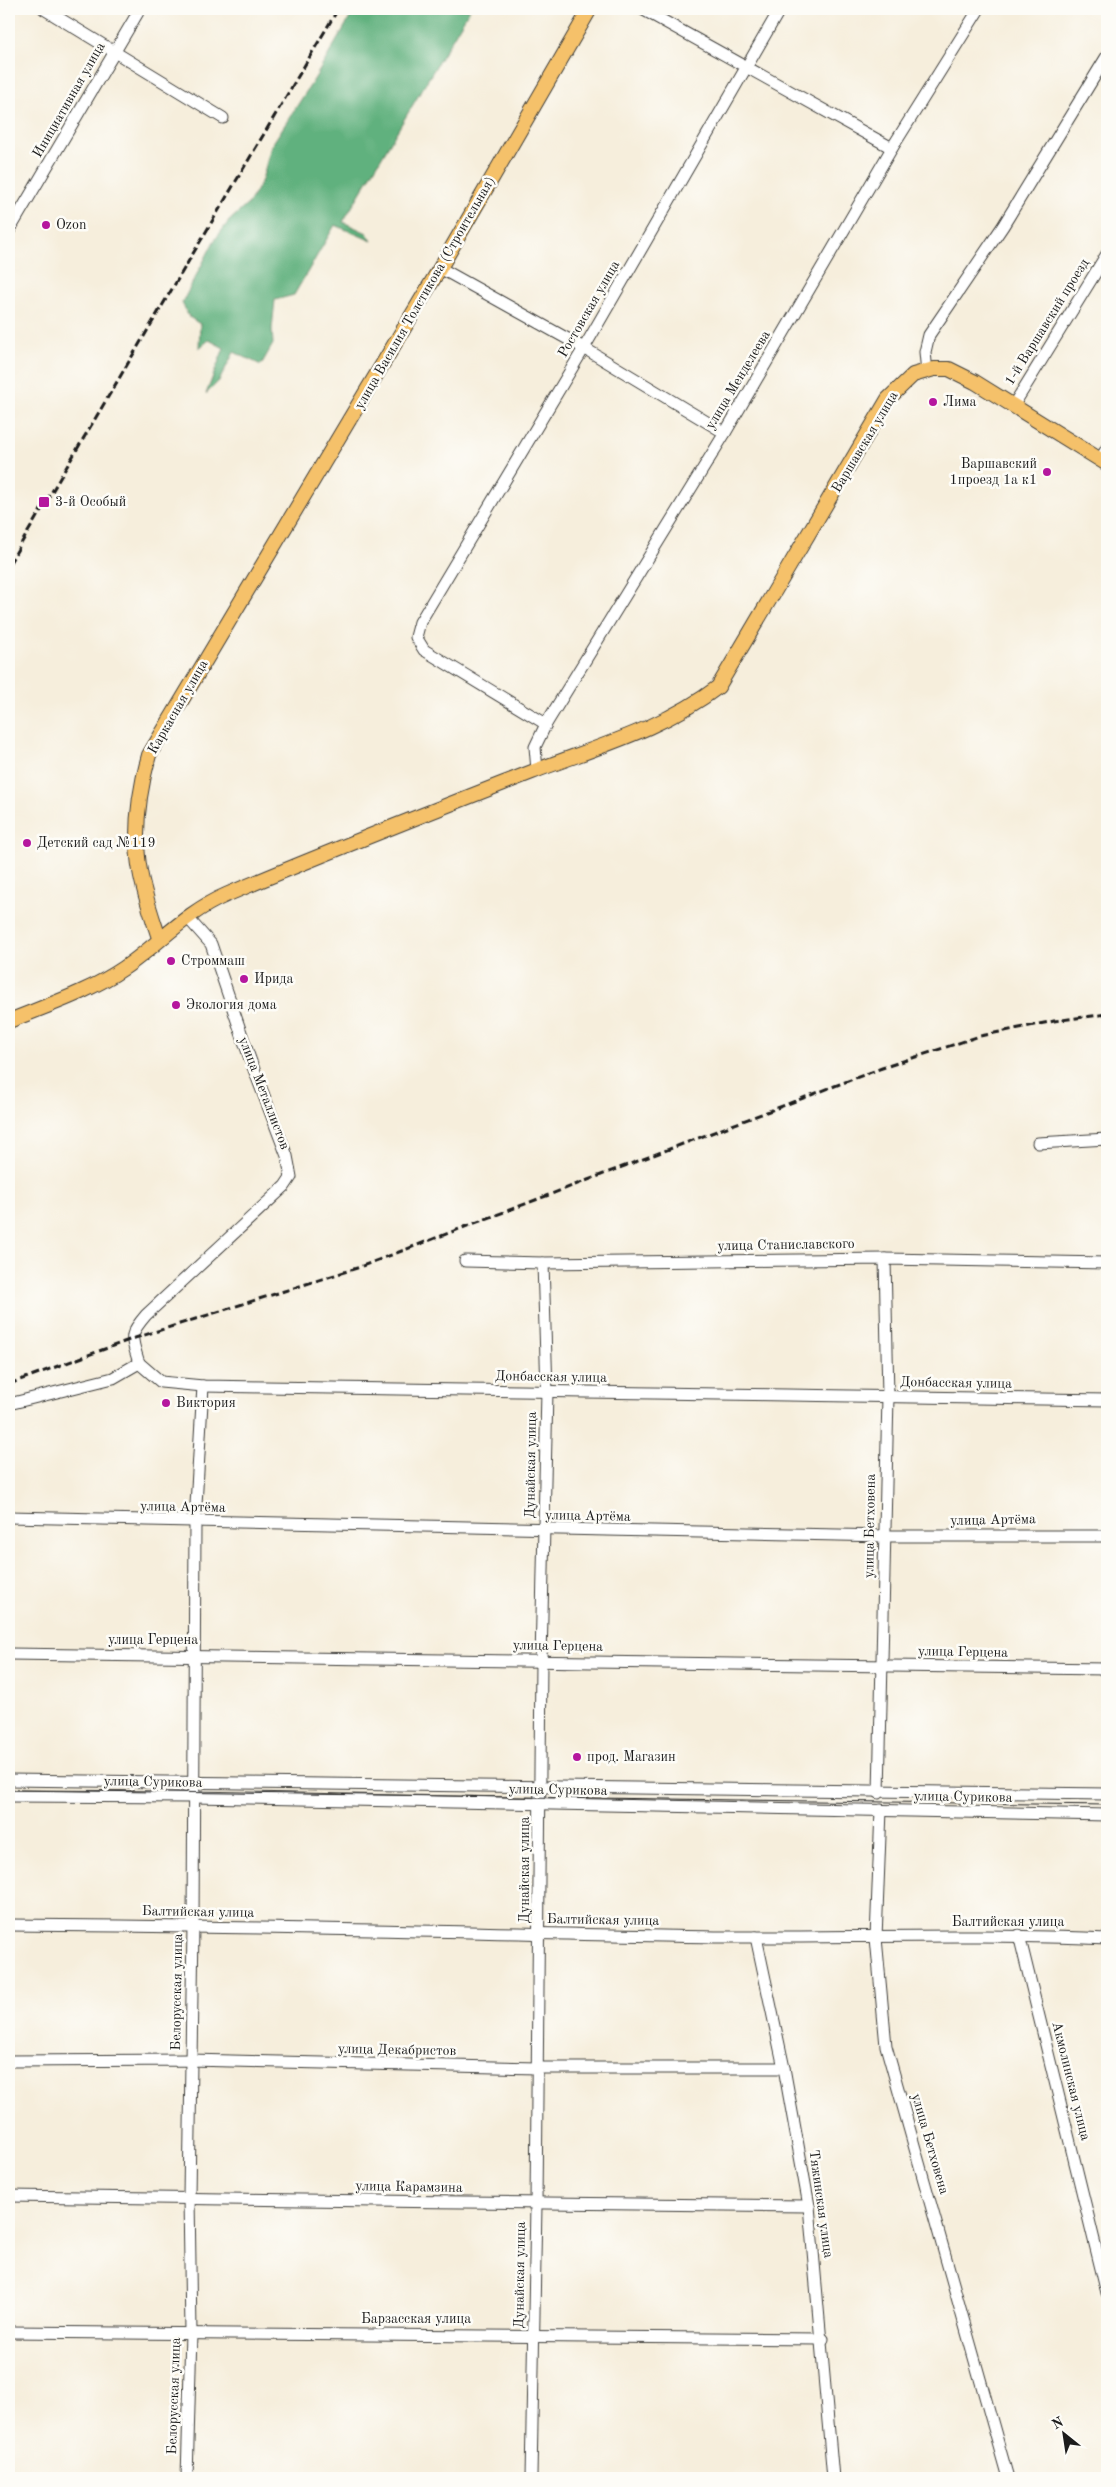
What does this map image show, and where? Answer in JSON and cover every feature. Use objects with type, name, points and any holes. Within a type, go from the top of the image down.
[{"type":"main road","name":"улица Василия Толстикова (Строительная)","points":[[258,576],[590,9]]},
{"type":"main road","points":[[927,372],[949,369],[975,382],[1103,462]]},
{"type":"main road","name":"Варшавская улица","points":[[537,770],[675,717],[718,687],[888,399],[913,375],[927,372]]},
{"type":"main road","name":"Каркасная улица","points":[[159,938],[139,870],[138,822],[140,788],[149,755],[258,576]]},
{"type":"main road","points":[[9,1021],[95,986],[125,968],[159,938],[187,917],[224,896],[537,770]]},
{"type":"street","points":[[44,9],[223,118]]},
{"type":"street","name":"Инициативная улица","points":[[9,231],[140,9]]},
{"type":"street","points":[[642,9],[746,65],[892,148]]},
{"type":"street","name":"Ростовская улица","points":[[546,724],[424,650],[416,637],[420,622],[584,348],[780,9]]},
{"type":"street","name":"улица Менделеева","points":[[537,770],[535,747],[546,724],[724,433],[892,148],[979,9]]},
{"type":"street","points":[[927,372],[925,352],[929,335],[1003,226],[1107,56]]},
{"type":"street","name":"1-й Варшавский проезд","points":[[1013,406],[1107,254]]},
{"type":"street","points":[[440,268],[584,348],[724,433]]},
{"type":"street","points":[[1103,462],[1107,448]]},
{"type":"street","name":"улица Металлистов","points":[[139,1363],[132,1339],[133,1330],[146,1314],[284,1186],[291,1177],[287,1156],[250,1059],[211,944],[187,917]]},
{"type":"street","points":[[1038,1143],[1107,1139]]},
{"type":"street","name":"улица Станиславского","points":[[464,1261],[543,1263],[884,1259],[1107,1263]]},
{"type":"street","name":"улица Бетховена","points":[[879,1793],[888,1396],[884,1259]]},
{"type":"street","name":"Дунайская улица","points":[[531,2478],[547,1392],[543,1263]]},
{"type":"street","points":[[9,1404],[113,1378],[139,1363]]},
{"type":"street","name":"Донбасская улица","points":[[139,1363],[161,1382],[203,1386],[1107,1400]]},
{"type":"street","name":"Белорусская улица","points":[[187,2478],[191,2332],[189,2197],[193,1926],[195,1522],[203,1386]]},
{"type":"street","name":"улица Артёма","points":[[9,1517],[885,1536],[1107,1536]]},
{"type":"street","name":"улица Герцена","points":[[9,1654],[195,1655],[1107,1669]]},
{"type":"street","name":"улица Сурикова","points":[[9,1780],[879,1793],[1107,1794]]},
{"type":"street","name":"улица Сурикова","points":[[9,1796],[193,1797],[1107,1815]]},
{"type":"street","name":"улица Бетховена","points":[[881,1810],[876,1938],[886,2046],[1008,2478]]},
{"type":"street","name":"Балтийская улица","points":[[9,1926],[193,1926],[756,1937],[876,1938],[1019,1935],[1107,1939]]},
{"type":"street","name":"Акмолинская улица","points":[[1019,1935],[1107,2293]]},
{"type":"street","name":"Тяжинская улица","points":[[756,1937],[784,2068],[809,2206],[833,2478]]},
{"type":"street","name":"улица Декабристов","points":[[9,2061],[190,2060],[538,2068],[784,2068]]},
{"type":"street","name":"улица Карамзина","points":[[9,2196],[189,2197],[536,2205],[809,2206]]},
{"type":"street","name":"Барзасская улица","points":[[9,2332],[191,2332],[822,2339]]},
{"type":"green space","points":[[355,9],[470,9],[343,222],[367,233],[372,241],[335,225],[294,295],[275,300],[272,329],[273,344],[261,365],[234,352],[219,381],[206,394],[224,348],[209,340],[199,348],[200,324],[189,317],[182,303],[214,241],[229,221],[249,203],[262,180],[271,146],[315,78]]},
{"type":"tram line","points":[[9,1790],[1107,1805]]},
{"type":"railway","points":[[9,564],[338,9]]},
{"type":"railway","points":[[9,1384],[132,1339],[357,1268],[882,1068],[980,1036],[1054,1021],[1107,1014]]},
{"type":"place","name":"Ozon","points":[[46,225]]},
{"type":"place","name":"Лима","points":[[933,402]]},
{"type":"place","name":"Варшавский 1проезд 1а к1","points":[[1047,472]]},
{"type":"place","name":"3-й Особый","points":[[44,502]]},
{"type":"place","name":"Детский сад №119","points":[[27,843]]},
{"type":"place","name":"Строммаш","points":[[171,961]]},
{"type":"place","name":"Ирида","points":[[244,979]]},
{"type":"place","name":"Экология дома","points":[[176,1005]]},
{"type":"place","name":"Виктория","points":[[166,1403]]},
{"type":"place","name":"прод. Магазин","points":[[577,1757]]}]
